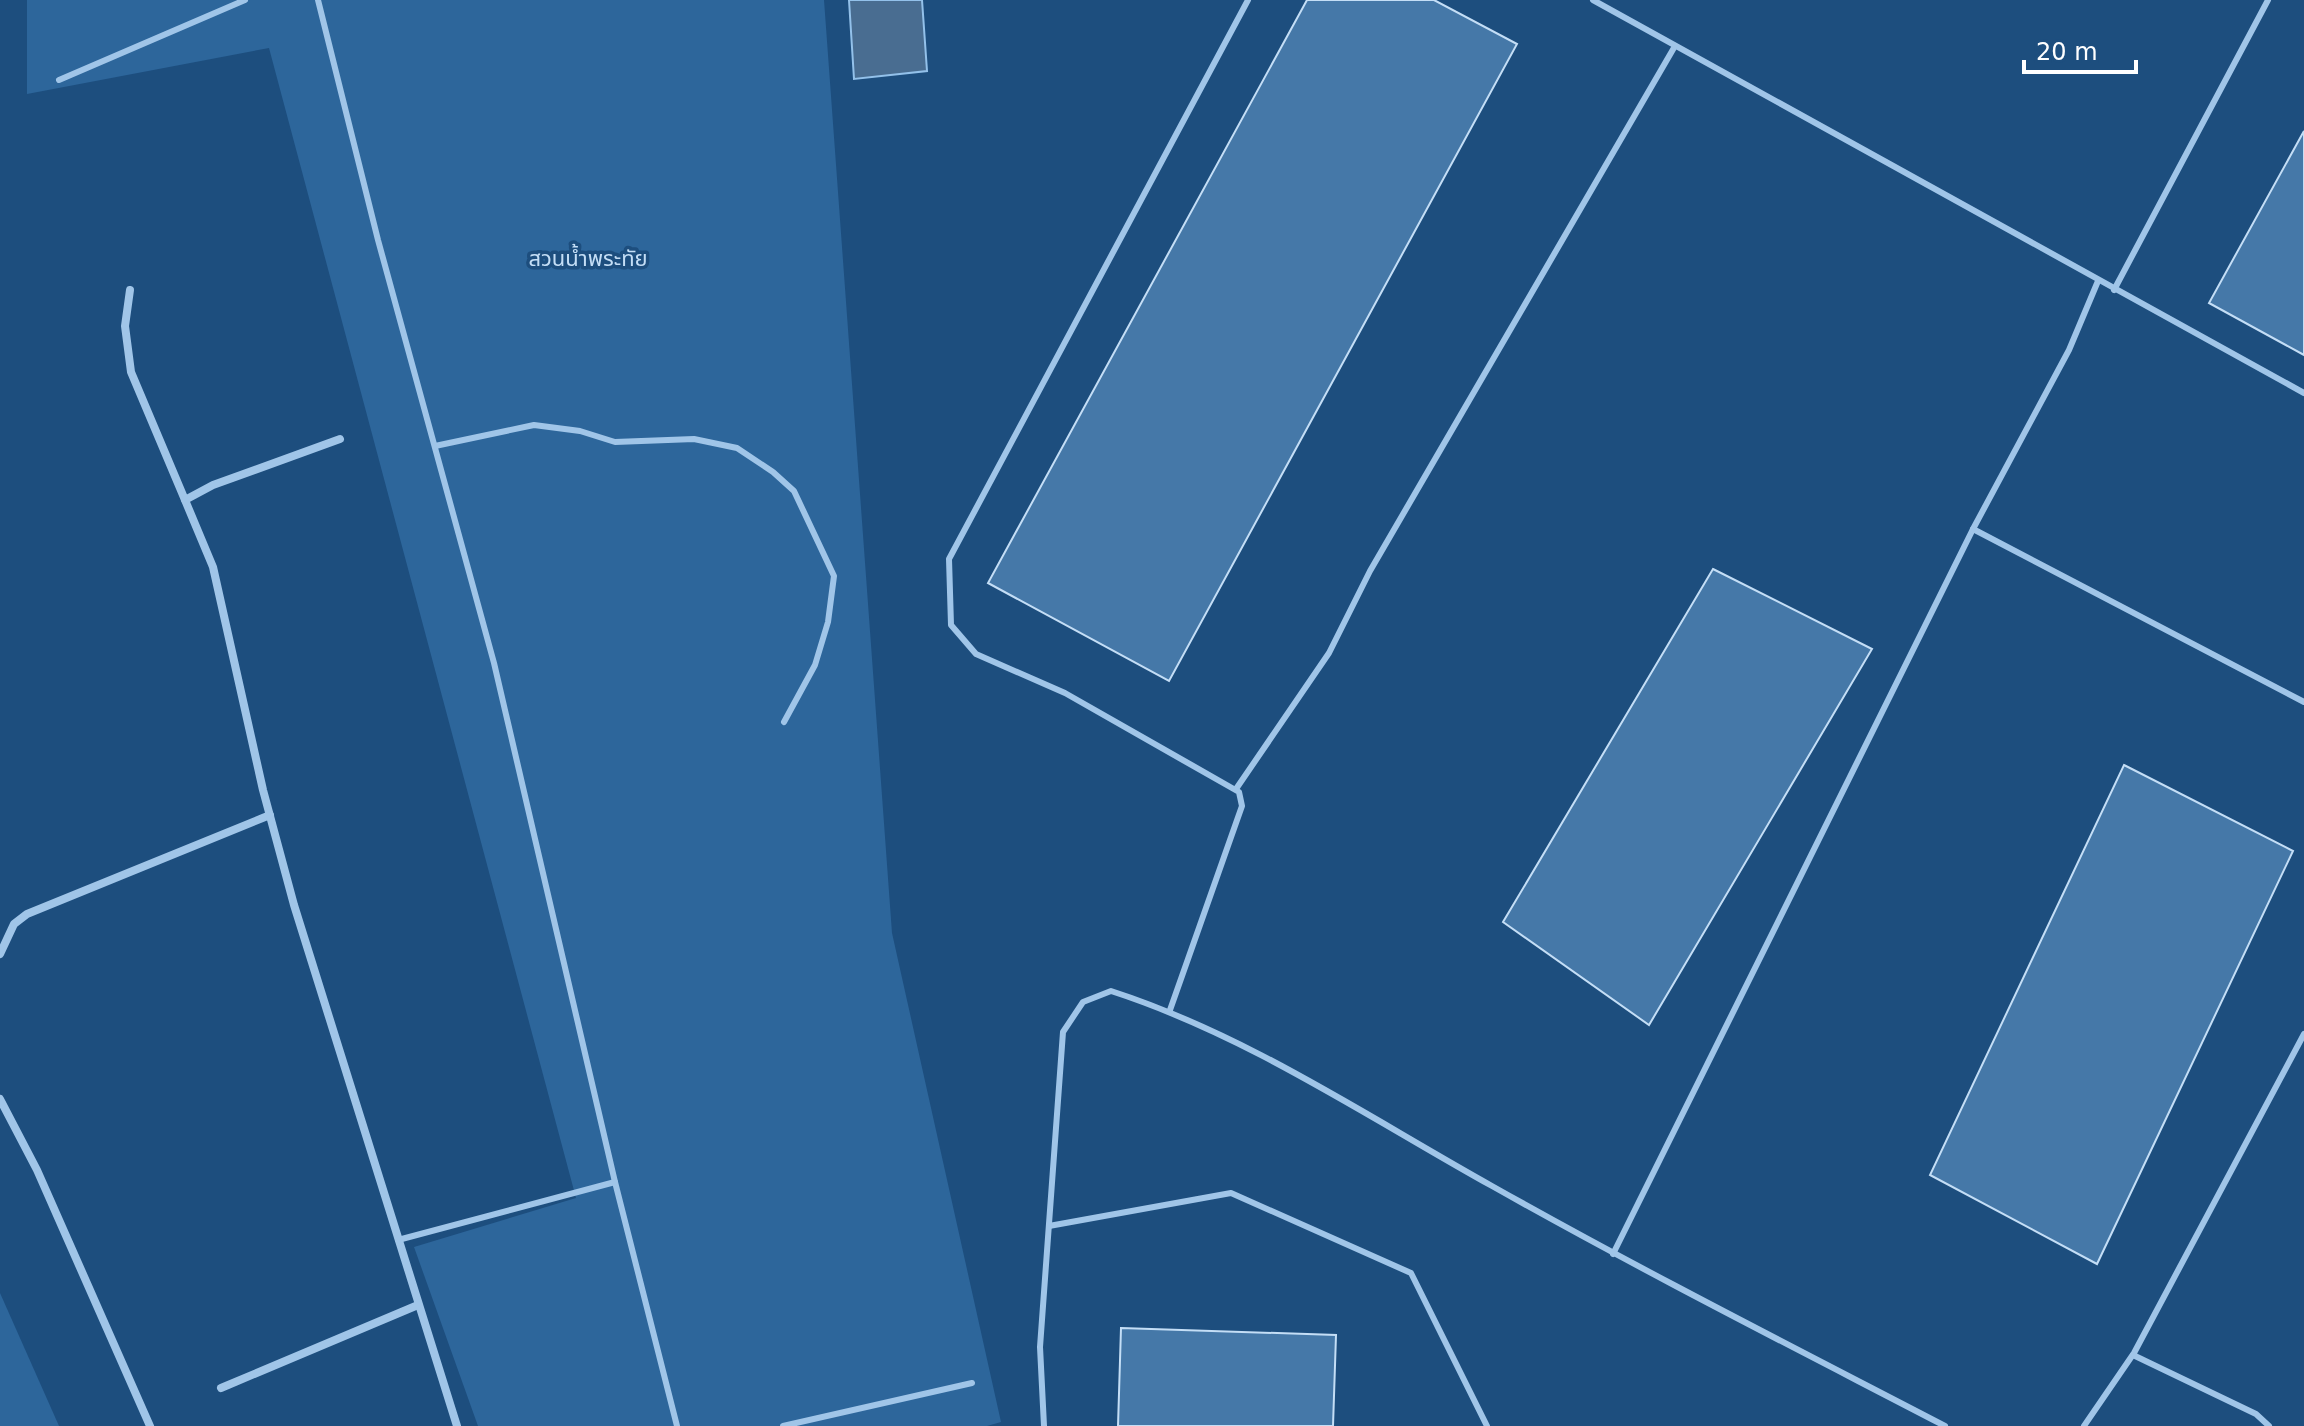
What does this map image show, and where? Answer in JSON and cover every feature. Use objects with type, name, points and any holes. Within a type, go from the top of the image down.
[{"type":"street","points":[[130,290],[125,326],[131,372],[213,567],[294,905],[457,1426]]},
{"type":"street","points":[[185,500],[213,485],[340,439]]},
{"type":"street","points":[[0,954],[14,924],[27,914],[270,815]]},
{"type":"street","points":[[0,1099],[37,1170],[150,1426]]},
{"type":"street","points":[[221,1388],[418,1305]]},
{"type":"lane","points":[[59,80],[245,0]]},
{"type":"lane","points":[[318,0],[494,663],[615,1182],[677,1426]]},
{"type":"lane","points":[[1170,1010],[1242,806],[1236,789],[1065,693],[976,654],[951,625],[949,559],[1248,0]]},
{"type":"lane","points":[[1593,0],[2304,393]]},
{"type":"lane","points":[[2114,290],[2266,1]]},
{"type":"lane","points":[[1236,789],[1329,653],[1370,571],[1675,46]]},
{"type":"lane","points":[[1613,1254],[1973,529],[2069,350],[2098,281]]},
{"type":"lane","points":[[435,446],[534,425],[580,431],[615,442],[694,439],[737,448],[773,472],[794,491],[834,576],[828,622],[815,665],[784,722]]},
{"type":"lane","points":[[1973,529],[2304,702]]},
{"type":"lane","points":[[1044,1426],[1040,1347],[1063,1032],[1083,1002],[1111,991],[1170,1010],[1256,1052],[1613,1254],[1945,1426]]},
{"type":"lane","points":[[2084,1426],[2133,1355],[2304,1034]]},
{"type":"lane","points":[[398,1240],[615,1182]]},
{"type":"lane","points":[[1049,1226],[1231,1193],[1411,1273],[1487,1426]]},
{"type":"lane","points":[[2133,1355],[2256,1414],[2269,1426]]},
{"type":"lane","points":[[783,1426],[972,1383]]},
{"type":"green space","name":"สวนน้ำพระทัย","points":[[27,0],[824,0],[892,933],[1001,1422],[987,1426],[478,1426],[414,1247],[576,1198],[269,48],[27,94]]},
{"type":"green space","points":[[0,1293],[59,1426],[0,1426]]},
{"type":"shaded area","points":[[849,0],[922,0],[927,71],[854,79]]},
{"type":"building","points":[[1307,0],[1434,0],[1517,44],[1169,681],[988,583]]},
{"type":"building","points":[[2304,131],[2304,355],[2209,303]]},
{"type":"building","points":[[1713,569],[1872,649],[1649,1025],[1503,922]]},
{"type":"building","points":[[2124,765],[2293,851],[2097,1264],[1930,1175]]},
{"type":"building","points":[[1121,1328],[1336,1335],[1333,1426],[1118,1426]]}]
